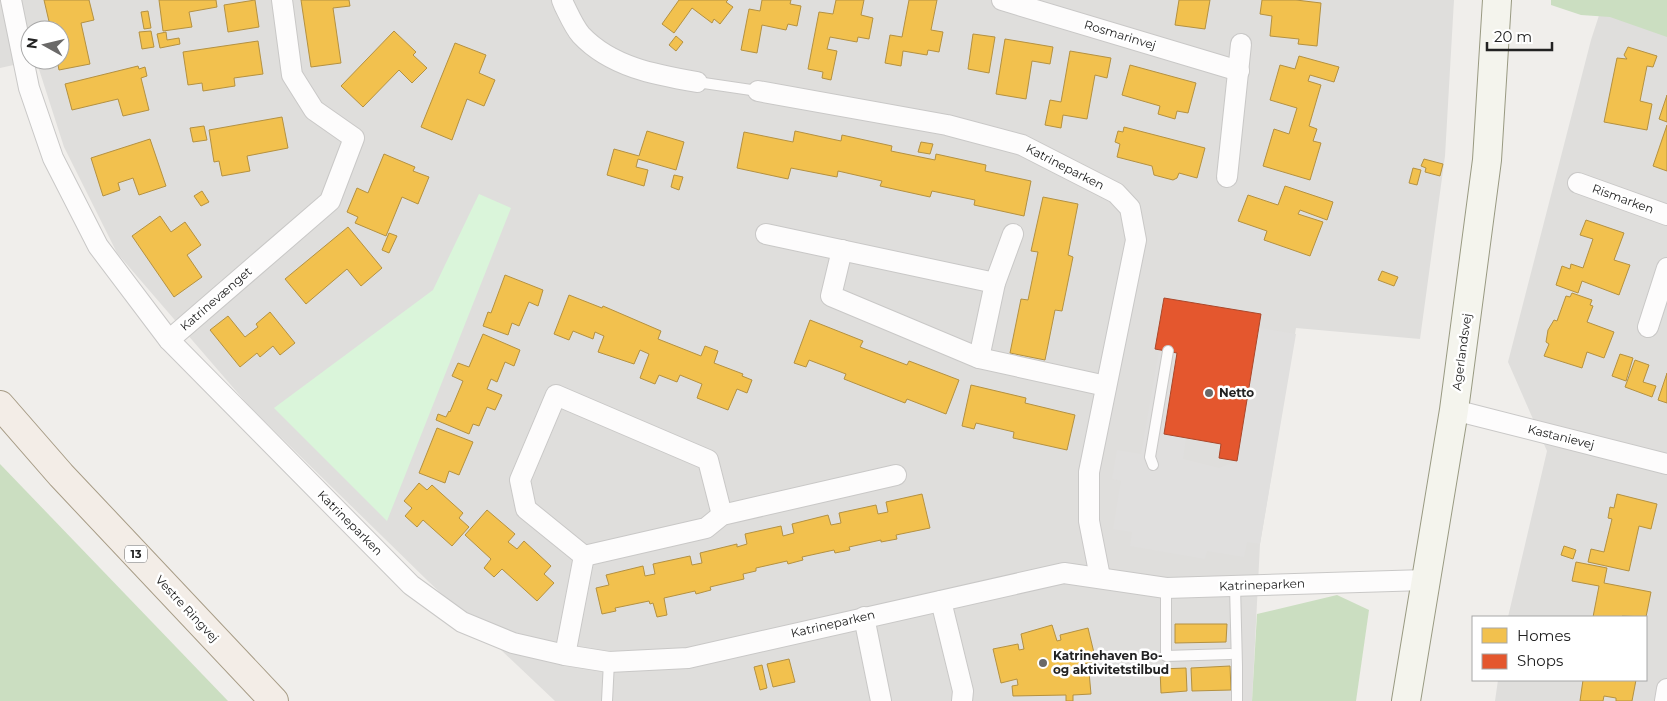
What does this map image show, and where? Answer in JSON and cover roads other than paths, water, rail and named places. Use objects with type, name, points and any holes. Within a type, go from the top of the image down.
[{"type":"main road","name":"Vestre Ringvej","points":[[0,405],[62,475],[274,701]]},
{"type":"street","name":"Katrinevænget","points":[[11,0],[29,88],[53,158],[98,246],[168,340],[330,202],[354,138],[314,110],[292,75],[282,0]]},
{"type":"street","points":[[562,0],[581,34],[604,54],[651,74],[697,82]]},
{"type":"street","name":"Rosmarinvej","points":[[1002,0],[1238,71]]},
{"type":"street","name":"Agerlandsvej","points":[[1406,701],[1454,410],[1487,160],[1497,0]]},
{"type":"street","points":[[1226,177],[1241,44]]},
{"type":"street","name":"Katrineparken","points":[[758,91],[947,125],[1022,145],[1116,193],[1130,208],[1136,240],[1089,472],[1089,521],[1100,577]]},
{"type":"street","name":"Rismarken","points":[[1578,183],[1667,215]]},
{"type":"street","points":[[766,234],[995,283]]},
{"type":"street","points":[[979,358],[995,283],[1013,234]]},
{"type":"street","points":[[842,250],[831,296],[979,358],[1106,386]]},
{"type":"street","points":[[1648,327],[1667,268]]},
{"type":"street","name":"Katrineparken","points":[[168,340],[411,585],[462,622],[513,643],[564,655],[609,662],[688,658],[1064,573],[1166,588],[1425,580]]},
{"type":"street","points":[[584,556],[526,508],[520,480],[556,395],[708,460],[722,515]]},
{"type":"street","name":"Kastanievej","points":[[1454,410],[1667,464]]},
{"type":"street","points":[[584,556],[706,528],[722,515],[896,475]]},
{"type":"street","points":[[564,655],[584,556]]},
{"type":"street","points":[[941,601],[963,691],[962,701]]},
{"type":"street","points":[[864,617],[881,701]]},
{"type":"street","points":[[1665,701],[1667,689]]},
{"type":"lane","points":[[697,82],[758,91]]},
{"type":"lane","points":[[1153,465],[1150,457],[1168,351]]},
{"type":"lane","points":[[1235,586],[1237,701]]},
{"type":"lane","points":[[1166,588],[1166,656],[1230,654]]},
{"type":"lane","points":[[607,701],[609,662]]},
{"type":"place","name":"Netto","points":[[1209,393]]},
{"type":"place","name":"Katrinehaven Bo- og aktivitetstilbud","points":[[1043,663]]}]
